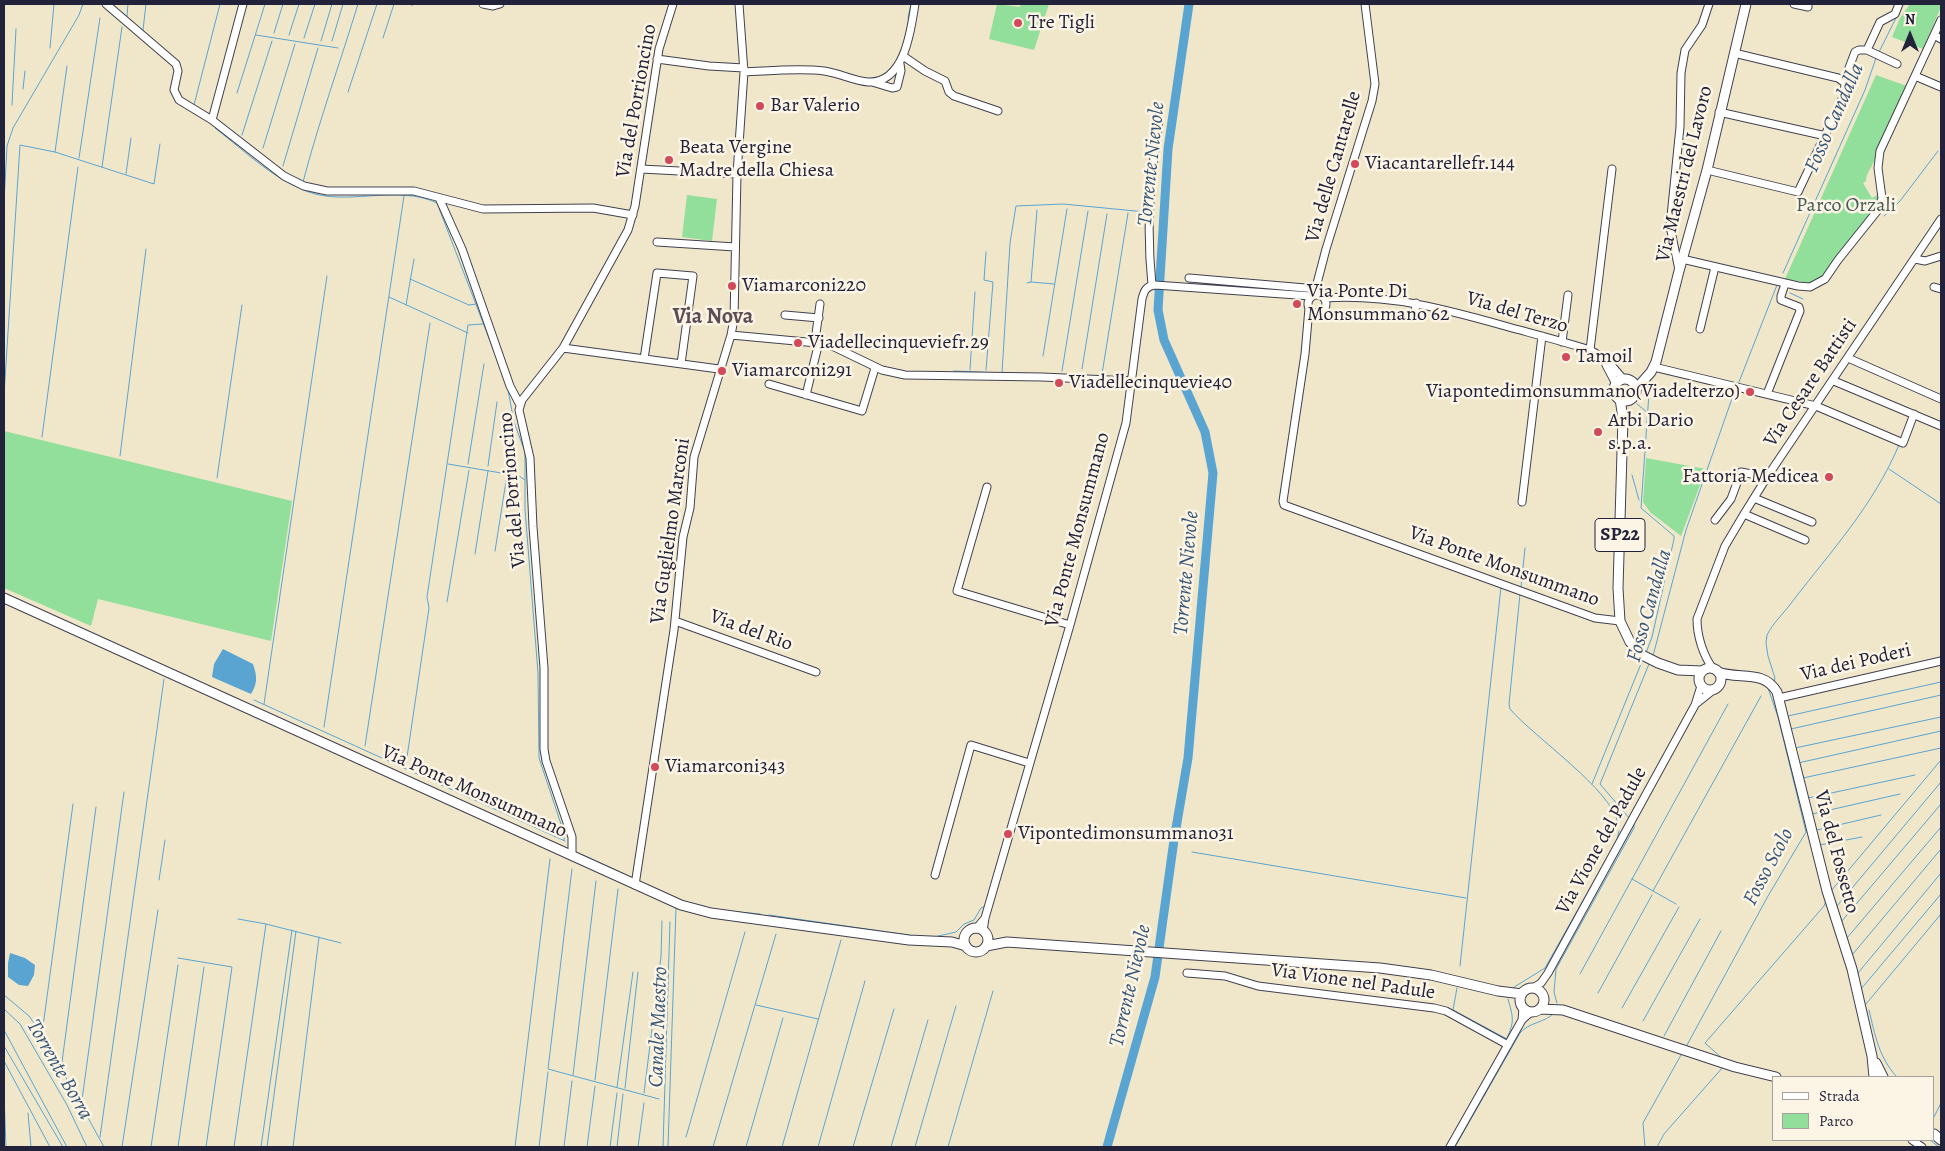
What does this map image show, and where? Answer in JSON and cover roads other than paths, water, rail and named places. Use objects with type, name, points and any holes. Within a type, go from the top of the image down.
[{"type":"main road","name":"Via Maestri del Lavoro","points":[[1654,367],[1707,170],[1719,112],[1746,4]]},
{"type":"main road","points":[[1623,381],[1640,376],[1648,369],[1659,352]]},
{"type":"main road","points":[[1624,400],[1634,396],[1636,389],[1654,367]]},
{"type":"main road","points":[[1623,381],[1636,389]]},
{"type":"main road","name":"SP22","points":[[1623,381],[1614,391],[1624,400],[1618,588],[1620,621],[1633,647],[1649,659],[1678,670],[1706,690],[1712,691]]},
{"type":"main road","name":"Via Ponte Monsummano","points":[[4,598],[681,905],[711,914],[909,940],[965,942]]},
{"type":"main road","name":"SP22","points":[[1678,670],[1709,670]]},
{"type":"main road","points":[[1699,684],[1709,670],[1721,678],[1720,684]]},
{"type":"main road","name":"Via del Fossetto","points":[[1709,670],[1758,677],[1766,680],[1775,689],[1779,698],[1827,891],[1852,969],[1872,1056]]},
{"type":"main road","points":[[1712,691],[1727,680],[1746,676]]},
{"type":"main road","points":[[983,935],[983,950],[977,952],[969,950],[965,942],[970,930],[1008,942],[1380,968],[1431,975],[1498,991],[1524,1004],[1540,1009],[1563,1010]]},
{"type":"main road","points":[[1524,1004],[1527,990],[1534,988],[1544,998],[1563,1010],[1735,1067],[1772,1076]]},
{"type":"main road","points":[[1540,1009],[1544,998]]},
{"type":"main road","points":[[1872,1056],[1874,1076]]},
{"type":"main road","points":[[1872,1056],[1882,1076]]},
{"type":"street","points":[[106,4],[176,64],[178,71],[174,90],[179,100],[212,120],[284,176],[304,186],[339,192],[404,190],[483,208],[593,208],[633,215]]},
{"type":"street","points":[[212,120],[243,4]]},
{"type":"street","points":[[483,4],[493,6],[500,4]]},
{"type":"street","name":"Via del Porrioncino","points":[[572,855],[572,837],[550,775],[544,750],[544,668],[533,527],[530,458],[520,405],[563,348],[624,238],[633,215],[657,58],[664,28],[673,4]]},
{"type":"street","name":"Via Guglielmo Marconi","points":[[636,885],[675,621],[684,537],[690,508],[694,457],[731,334],[735,304],[737,174],[744,70],[739,4]]},
{"type":"street","points":[[657,58],[744,70],[817,71],[892,88],[897,87],[901,71],[900,64],[915,4]]},
{"type":"street","name":"Via delle Cantarelle","points":[[1315,298],[1326,249],[1372,101],[1375,84],[1366,4]]},
{"type":"street","points":[[1679,271],[1670,226],[1680,127],[1682,73],[1685,50],[1702,25],[1709,4]]},
{"type":"street","points":[[1794,4],[1808,7],[1808,4]]},
{"type":"street","points":[[1868,51],[1880,22],[1895,14],[1899,4]]},
{"type":"street","points":[[1682,259],[1784,284],[1806,287],[1818,284],[1825,279],[1878,210],[1882,195],[1878,168],[1879,155],[1915,76],[1938,37],[1941,20]]},
{"type":"street","points":[[1707,170],[1798,192],[1844,95],[1846,87],[1844,81],[1855,52],[1859,50],[1868,51],[1897,64]]},
{"type":"street","points":[[1734,53],[1844,81]]},
{"type":"street","points":[[903,56],[925,71],[945,81],[949,92],[954,96],[998,111]]},
{"type":"street","points":[[869,82],[884,77],[900,64]]},
{"type":"street","points":[[1915,76],[1941,88]]},
{"type":"street","points":[[1719,112],[1826,136]]},
{"type":"street","points":[[1159,121],[1152,168],[1148,222],[1154,285],[1290,292],[1315,298]]},
{"type":"street","points":[[641,169],[737,174]]},
{"type":"street","name":"Via del Terzo","points":[[1315,298],[1346,298],[1416,303],[1467,315],[1593,352],[1612,170]]},
{"type":"street","points":[[439,198],[462,249],[510,386],[520,405]]},
{"type":"street","name":"Via Cesare Battisti","points":[[1709,670],[1698,632],[1697,619],[1725,546],[1767,478],[1941,219]]},
{"type":"street","points":[[657,242],[736,247]]},
{"type":"street","points":[[1915,259],[1925,261],[1941,256]]},
{"type":"street","points":[[1700,329],[1715,267]]},
{"type":"street","points":[[644,359],[657,273],[693,276],[681,364]]},
{"type":"street","points":[[1189,278],[1290,292],[1315,298],[1326,307]]},
{"type":"street","points":[[1766,394],[1800,311],[1799,307],[1781,300],[1784,284]]},
{"type":"street","name":"Via Ponte Monsummano","points":[[983,935],[985,918],[1126,423],[1142,299],[1145,290],[1154,285]]},
{"type":"street","points":[[1562,342],[1568,295]]},
{"type":"street","points":[[1315,298],[1314,312],[1318,313]]},
{"type":"street","name":"Via Ponte Monsummano","points":[[1315,298],[1308,326],[1283,501],[1284,505],[1599,620],[1620,621]]},
{"type":"street","points":[[1308,326],[1318,313],[1326,307],[1346,298]]},
{"type":"street","points":[[1415,312],[1416,303]]},
{"type":"street","points":[[806,395],[817,342],[820,304]]},
{"type":"street","points":[[785,315],[819,318]]},
{"type":"street","points":[[731,334],[764,339],[817,342],[836,347],[875,368],[893,373],[920,376],[1132,381]]},
{"type":"street","points":[[1522,502],[1542,336]]},
{"type":"street","points":[[563,348],[720,370]]},
{"type":"street","points":[[1593,352],[1623,381]]},
{"type":"street","points":[[1848,358],[1941,399]]},
{"type":"street","points":[[1115,380],[1124,376],[1134,367]]},
{"type":"street","points":[[1654,367],[1816,406],[1903,443],[1914,414]]},
{"type":"street","points":[[769,384],[862,411],[875,368]]},
{"type":"street","points":[[1115,380],[1123,384],[1130,396]]},
{"type":"street","points":[[1834,380],[1941,426]]},
{"type":"street","points":[[1715,520],[1731,499],[1741,472],[1767,478]]},
{"type":"street","points":[[987,487],[957,592],[1070,625]]},
{"type":"street","points":[[1754,498],[1812,522]]},
{"type":"street","points":[[1744,514],[1806,540]]},
{"type":"street","name":"Via del Rio","points":[[675,621],[816,672]]},
{"type":"street","name":"Via dei Poderi","points":[[1779,698],[1941,661]]},
{"type":"street","points":[[1695,705],[1699,684]]},
{"type":"street","points":[[1695,705],[1712,691]]},
{"type":"street","name":"Via Vione del Padule","points":[[1534,988],[1541,983],[1548,973],[1695,705]]},
{"type":"street","points":[[935,874],[971,745],[1029,763]]},
{"type":"street","name":"Via Vione nel Padule","points":[[1187,973],[1225,976],[1258,986],[1434,1008],[1446,1011],[1508,1046]]},
{"type":"street","points":[[1450,1147],[1522,1020],[1524,1004]]},
{"type":"water","points":[[223,649],[253,664],[256,679],[251,694],[212,677],[214,664]]},
{"type":"water","points":[[10,953],[25,958],[35,965],[34,975],[28,986],[19,985],[8,977]]},
{"type":"waterway","points":[[50,48],[54,4]]},
{"type":"waterway","points":[[4,202],[7,146],[13,128],[79,15],[83,4]]},
{"type":"waterway","points":[[127,16],[128,4]]},
{"type":"waterway","points":[[143,30],[146,4]]},
{"type":"waterway","points":[[194,105],[220,4]]},
{"type":"waterway","points":[[237,93],[265,4]]},
{"type":"waterway","points":[[274,33],[283,4]]},
{"type":"waterway","points":[[289,35],[299,4]]},
{"type":"waterway","points":[[304,38],[315,4]]},
{"type":"waterway","points":[[321,41],[332,4]]},
{"type":"waterway","points":[[332,41],[343,4]]},
{"type":"waterway","points":[[303,182],[358,4]]},
{"type":"waterway","points":[[348,92],[377,4]]},
{"type":"waterway","points":[[383,38],[394,4]]},
{"type":"waterway","points":[[908,18],[911,4]]},
{"type":"waterway","name":"Torrente Nievole","points":[[1107,1147],[1155,977],[1174,840],[1188,758],[1213,473],[1205,432],[1164,340],[1158,310],[1168,149],[1189,4]]},
{"type":"waterway","name":"Fosso Candalla","points":[[1879,52],[1903,4]]},
{"type":"waterway","points":[[79,158],[100,18]]},
{"type":"waterway","points":[[102,167],[122,27]]},
{"type":"waterway","points":[[12,105],[16,29]]},
{"type":"waterway","points":[[256,35],[338,48]]},
{"type":"waterway","points":[[242,135],[272,41]]},
{"type":"waterway","points":[[263,148],[295,44]]},
{"type":"waterway","points":[[283,166],[318,48]]},
{"type":"waterway","name":"Fosso Candalla","points":[[1783,273],[1865,90],[1876,58]]},
{"type":"waterway","points":[[55,152],[67,66]]},
{"type":"waterway","points":[[23,89],[25,71]]},
{"type":"waterway","points":[[215,128],[275,175],[315,194],[330,197],[407,195],[437,203],[495,354]]},
{"type":"waterway","points":[[126,174],[131,138]]},
{"type":"waterway","points":[[4,395],[20,145],[55,152],[154,184],[160,144]]},
{"type":"waterway","points":[[1884,216],[1900,201],[1938,151]]},
{"type":"waterway","points":[[42,437],[78,167]]},
{"type":"waterway","points":[[324,727],[404,196]]},
{"type":"waterway","points":[[954,371],[1002,373],[1010,243],[1016,206],[1063,204],[1146,212]]},
{"type":"waterway","points":[[1043,356],[1067,209]]},
{"type":"waterway","points":[[1031,282],[1037,210]]},
{"type":"waterway","points":[[1062,371],[1088,211]]},
{"type":"waterway","points":[[1102,374],[1128,213]]},
{"type":"waterway","points":[[1082,369],[1107,214]]},
{"type":"waterway","points":[[120,456],[146,249]]},
{"type":"waterway","points":[[986,252],[984,280],[993,282],[986,370]]},
{"type":"waterway","points":[[406,305],[414,259]]},
{"type":"waterway","points":[[264,704],[327,276]]},
{"type":"waterway","points":[[410,279],[469,305],[476,304]]},
{"type":"waterway","points":[[1027,283],[1054,284]]},
{"type":"waterway","name":"Fosso Candalla","points":[[1739,382],[1777,285]]},
{"type":"waterway","points":[[970,370],[975,292]]},
{"type":"waterway","points":[[1790,293],[1803,299]]},
{"type":"waterway","points":[[389,297],[468,333]]},
{"type":"waterway","points":[[217,478],[242,305]]},
{"type":"waterway","points":[[365,746],[430,323]]},
{"type":"waterway","points":[[406,764],[429,608],[427,597],[468,325],[483,324]]},
{"type":"waterway","points":[[1616,365],[1617,360]]},
{"type":"waterway","points":[[468,464],[484,364]]},
{"type":"waterway","points":[[1621,385],[1630,395]]},
{"type":"waterway","points":[[508,390],[514,422],[525,452],[525,509],[538,673],[539,758],[564,833],[564,840]]},
{"type":"waterway","name":"Fosso Candalla","points":[[1653,656],[1686,530],[1735,390]]},
{"type":"waterway","points":[[1646,653],[1652,637],[1674,539],[1674,536],[1641,508],[1649,393]]},
{"type":"waterway","points":[[488,466],[497,402]]},
{"type":"waterway","points":[[1637,404],[1647,412]]},
{"type":"waterway","points":[[507,471],[513,435]]},
{"type":"waterway","name":"Fosso Scolo","points":[[1774,682],[1775,678],[1766,643],[1767,635],[1775,622],[1851,527],[1877,488],[1899,445]]},
{"type":"waterway","points":[[448,464],[519,476],[525,480]]},
{"type":"waterway","points":[[1889,469],[1941,504]]},
{"type":"waterway","points":[[447,602],[469,470]]},
{"type":"waterway","points":[[475,554],[488,471]]},
{"type":"waterway","points":[[495,551],[507,475]]},
{"type":"waterway","points":[[1632,475],[1639,500]]},
{"type":"waterway","points":[[1521,587],[1525,548]]},
{"type":"waterway","points":[[1460,966],[1501,587]]},
{"type":"waterway","points":[[1520,594],[1510,709],[1602,795],[1618,823]]},
{"type":"waterway","points":[[1592,784],[1643,659]]},
{"type":"waterway","name":"Fosso Candalla","points":[[1630,819],[1600,784],[1649,664]]},
{"type":"waterway","points":[[100,1137],[164,679]]},
{"type":"waterway","points":[[1788,716],[1941,682]]},
{"type":"waterway","name":"Fosso Scolo","points":[[1687,1045],[1768,896],[1806,832],[1778,717],[1768,688]]},
{"type":"waterway","points":[[1791,729],[1941,695]]},
{"type":"waterway","points":[[1653,891],[1761,696]]},
{"type":"waterway","points":[[254,700],[565,841]]},
{"type":"waterway","points":[[1580,974],[1728,704]]},
{"type":"waterway","points":[[1795,748],[1941,717]]},
{"type":"waterway","points":[[1798,763],[1941,731]]},
{"type":"waterway","points":[[1803,778],[1941,748]]},
{"type":"waterway","points":[[1831,891],[1941,760]]},
{"type":"waterway","points":[[1808,798],[1915,775]]},
{"type":"waterway","points":[[1837,906],[1941,782]]},
{"type":"waterway","points":[[82,1100],[124,792]]},
{"type":"waterway","points":[[1812,814],[1900,794]]},
{"type":"waterway","points":[[42,1034],[73,804]]},
{"type":"waterway","points":[[1841,922],[1941,804]]},
{"type":"waterway","points":[[62,1062],[96,807]]},
{"type":"waterway","points":[[1817,830],[1881,815]]},
{"type":"waterway","name":"Fosso Candalla","points":[[1557,1003],[1554,992],[1556,969],[1634,828],[1634,824]]},
{"type":"waterway","points":[[1847,938],[1941,827]]},
{"type":"waterway","points":[[1617,840],[1619,831]]},
{"type":"waterway","points":[[1820,845],[1862,837]]},
{"type":"waterway","points":[[159,880],[165,840]]},
{"type":"waterway","points":[[1852,955],[1941,849]]},
{"type":"waterway","points":[[1192,852],[1466,898]]},
{"type":"waterway","points":[[583,855],[626,875]]},
{"type":"waterway","points":[[1511,989],[1545,968],[1608,856]]},
{"type":"waterway","points":[[515,1147],[550,859]]},
{"type":"waterway","points":[[572,869],[548,1069],[659,1099]]},
{"type":"waterway","points":[[1858,973],[1941,873]]},
{"type":"waterway","points":[[1632,879],[1676,904]]},
{"type":"waterway","points":[[573,1075],[596,881]]},
{"type":"waterway","points":[[648,885],[688,903]]},
{"type":"waterway","points":[[595,1080],[618,889]]},
{"type":"waterway","points":[[1861,989],[1941,894]]},
{"type":"waterway","points":[[1598,993],[1652,895]]},
{"type":"waterway","points":[[1723,1059],[1705,1043],[1824,906],[1826,901]]},
{"type":"waterway","points":[[934,937],[956,932],[964,924],[974,920],[981,908],[985,906]]},
{"type":"waterway","points":[[1622,1008],[1679,907]]},
{"type":"waterway","name":"Canale Maestro","points":[[668,1147],[676,908]]},
{"type":"waterway","points":[[122,1147],[158,910]]},
{"type":"waterway","points":[[716,910],[760,914]]},
{"type":"waterway","points":[[1866,1004],[1941,914]]},
{"type":"waterway","points":[[769,915],[915,936]]},
{"type":"waterway","points":[[238,919],[341,943]]},
{"type":"waterway","points":[[1643,1021],[1700,919]]},
{"type":"waterway","points":[[644,1093],[656,997],[659,993],[657,986],[661,957],[662,921]]},
{"type":"waterway","points":[[663,1147],[670,922]]},
{"type":"waterway","points":[[234,1147],[266,924]]},
{"type":"waterway","points":[[261,1147],[292,930]]},
{"type":"waterway","points":[[267,1147],[296,931]]},
{"type":"waterway","points":[[1664,1036],[1721,931]]},
{"type":"waterway","points":[[686,1137],[745,932]]},
{"type":"waterway","points":[[713,1147],[776,934]]},
{"type":"waterway","points":[[293,1147],[319,937]]},
{"type":"waterway","points":[[782,1147],[841,940]]},
{"type":"waterway","points":[[178,958],[232,967],[206,1147]]},
{"type":"waterway","points":[[151,1147],[178,965]]},
{"type":"waterway","points":[[178,1147],[204,967]]},
{"type":"waterway","points":[[617,1087],[633,972]]},
{"type":"waterway","points":[[625,1088],[638,972]]},
{"type":"waterway","points":[[818,1147],[865,981]]},
{"type":"waterway","points":[[1457,988],[1453,1010],[1507,1039]]},
{"type":"waterway","points":[[948,1147],[993,991]]},
{"type":"waterway","points":[[4,995],[29,1016],[42,1034],[104,1147]]},
{"type":"waterway","points":[[1507,1038],[1512,1019],[1508,999]]},
{"type":"waterway","points":[[756,1005],[818,1019]]},
{"type":"waterway","points":[[915,1147],[956,1006]]},
{"type":"waterway","name":"Torrente Borra","points":[[4,1009],[20,1024],[67,1105],[87,1147]]},
{"type":"waterway","points":[[853,1147],[894,1009]]},
{"type":"waterway","points":[[1869,1010],[1882,1054],[1896,1076]]},
{"type":"waterway","name":"Fosso Candalla","points":[[1455,1147],[1520,1033],[1554,1013]]},
{"type":"waterway","points":[[746,1147],[783,1018]]},
{"type":"waterway","points":[[891,1147],[928,1020]]},
{"type":"waterway","points":[[4,1030],[67,1147]]},
{"type":"waterway","points":[[4,1046],[63,1147]]},
{"type":"waterway","points":[[1486,1076],[1503,1046]]},
{"type":"waterway","name":"Fosso Scolo","points":[[1645,1147],[1643,1123],[1681,1055]]},
{"type":"waterway","points":[[4,1061],[50,1147]]},
{"type":"waterway","points":[[1657,1147],[1664,1134],[1723,1067]]},
{"type":"waterway","points":[[539,1147],[548,1072]]},
{"type":"waterway","points":[[564,1147],[572,1081]]},
{"type":"waterway","points":[[587,1147],[595,1086]]},
{"type":"waterway","points":[[610,1147],[617,1093]]},
{"type":"waterway","points":[[4,1094],[6,1147]]},
{"type":"waterway","points":[[617,1147],[623,1094]]},
{"type":"waterway","points":[[638,1147],[644,1103]]},
{"type":"waterway","points":[[1935,1115],[1941,1103]]},
{"type":"waterway","points":[[28,1113],[31,1147]]},
{"type":"waterway","points":[[1931,1141],[1939,1147]]},
{"type":"place","name":"Tre Tigli","points":[[1018,23]]},
{"type":"place","name":"Bar Valerio","points":[[760,106]]},
{"type":"place","name":"Beata Vergine Madre della Chiesa","points":[[669,160]]},
{"type":"place","name":"Viacantarellefr.144","points":[[1355,164]]},
{"type":"place","name":"Viamarconi220","points":[[732,286]]},
{"type":"place","name":"Via Ponte Di Monsummano 62","points":[[1297,304]]},
{"type":"place","name":"Viadellecinqueviefr.29","points":[[798,343]]},
{"type":"place","name":"Tamoil","points":[[1566,357]]},
{"type":"place","name":"Viamarconi291","points":[[722,371]]},
{"type":"place","name":"Viadellecinquevie40","points":[[1059,383]]},
{"type":"place","name":"Viapontedimonsummano(Viadelterzo)","points":[[1750,392]]},
{"type":"place","name":"Arbi Dario s.p.a.","points":[[1598,432]]},
{"type":"place","name":"Fattoria Medicea","points":[[1829,477]]},
{"type":"place","name":"Viamarconi343","points":[[655,767]]},
{"type":"place","name":"Vipontedimonsummano31","points":[[1008,834]]},
{"type":"district","name":"Via Nova","points":[[713,318]]},
{"type":"park label","name":"Parco Orzali","points":[[1846,206]]}]
